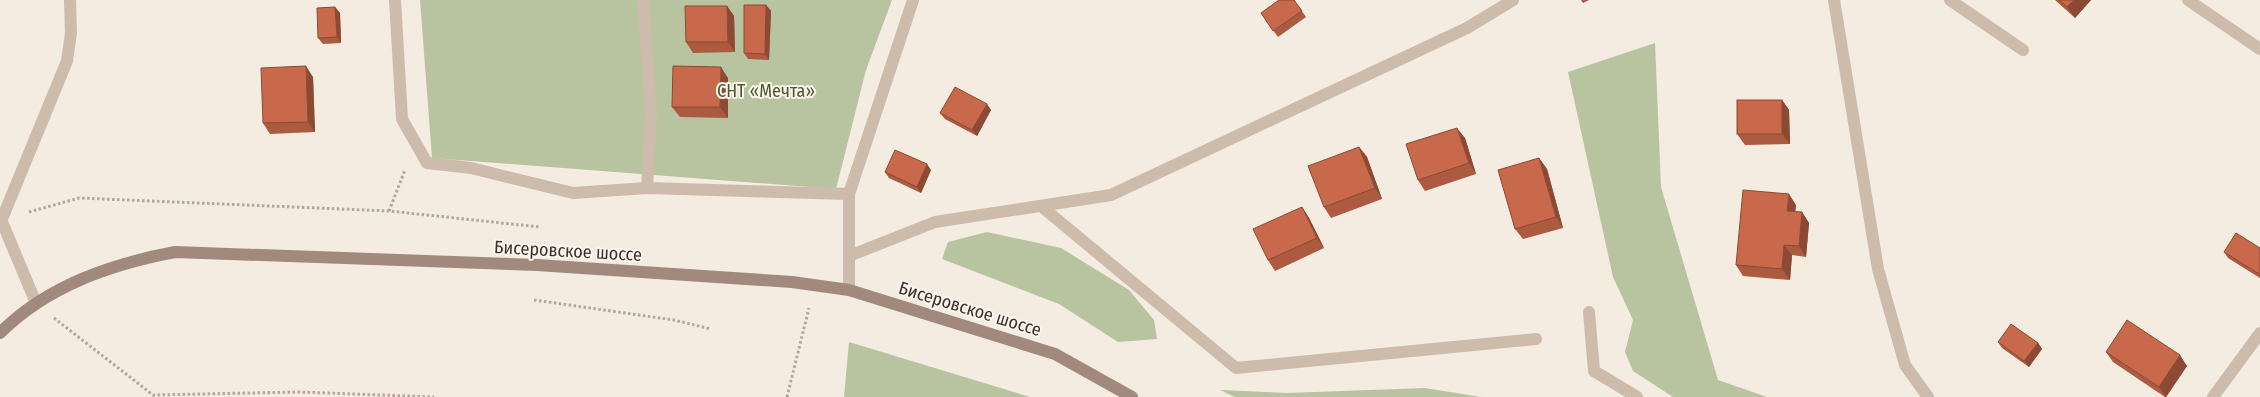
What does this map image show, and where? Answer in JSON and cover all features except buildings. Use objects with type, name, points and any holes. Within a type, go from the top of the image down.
[{"type":"main road","name":"Бисеровское шоссе","points":[[0,333],[36,303],[69,285],[102,270],[138,259],[175,252],[537,266],[815,285],[849,290],[1055,354],[1132,397]]},
{"type":"street","points":[[36,303],[1,218],[67,61],[71,33],[70,0]]},
{"type":"street","points":[[395,0],[402,119],[427,163],[471,168],[573,193],[647,188],[849,194]]},
{"type":"street","points":[[643,0],[651,114],[647,188]]},
{"type":"street","points":[[849,290],[849,194],[913,0]]},
{"type":"street","points":[[849,256],[935,222],[1111,196],[1467,28],[1514,0]]},
{"type":"street","points":[[1834,0],[1878,269],[1905,365],[1928,397]]},
{"type":"street","points":[[1950,0],[2023,50]]},
{"type":"street","points":[[2188,0],[2260,49]]},
{"type":"street","points":[[1041,206],[1236,368],[1536,339]]},
{"type":"street","points":[[1589,312],[1594,371],[1637,397]]},
{"type":"street","points":[[2213,397],[2260,333]]},
{"type":"path","points":[[389,211],[415,143]]},
{"type":"path","points":[[1,218],[79,198],[389,211],[540,227]]},
{"type":"path","points":[[786,397],[815,285]]},
{"type":"path","points":[[534,300],[674,320],[711,328]]},
{"type":"path","points":[[36,303],[85,344],[153,395],[299,392],[434,397]]},
{"type":"green space","name":"СНТ «Мечта»","points":[[420,0],[892,0],[866,70],[836,189],[432,158]]},
{"type":"green space","points":[[1655,43],[1661,187],[1718,380],[1767,397],[1673,397],[1633,371],[1625,352],[1633,320],[1613,277],[1568,72]]},
{"type":"green space","points":[[987,232],[1061,248],[1129,290],[1154,320],[1157,339],[1118,342],[1059,304],[942,259],[948,242]]},
{"type":"green space","points":[[849,342],[1030,397],[844,397]]},
{"type":"green space","points":[[1425,388],[1481,397],[1235,397],[1220,390],[1287,393]]}]
